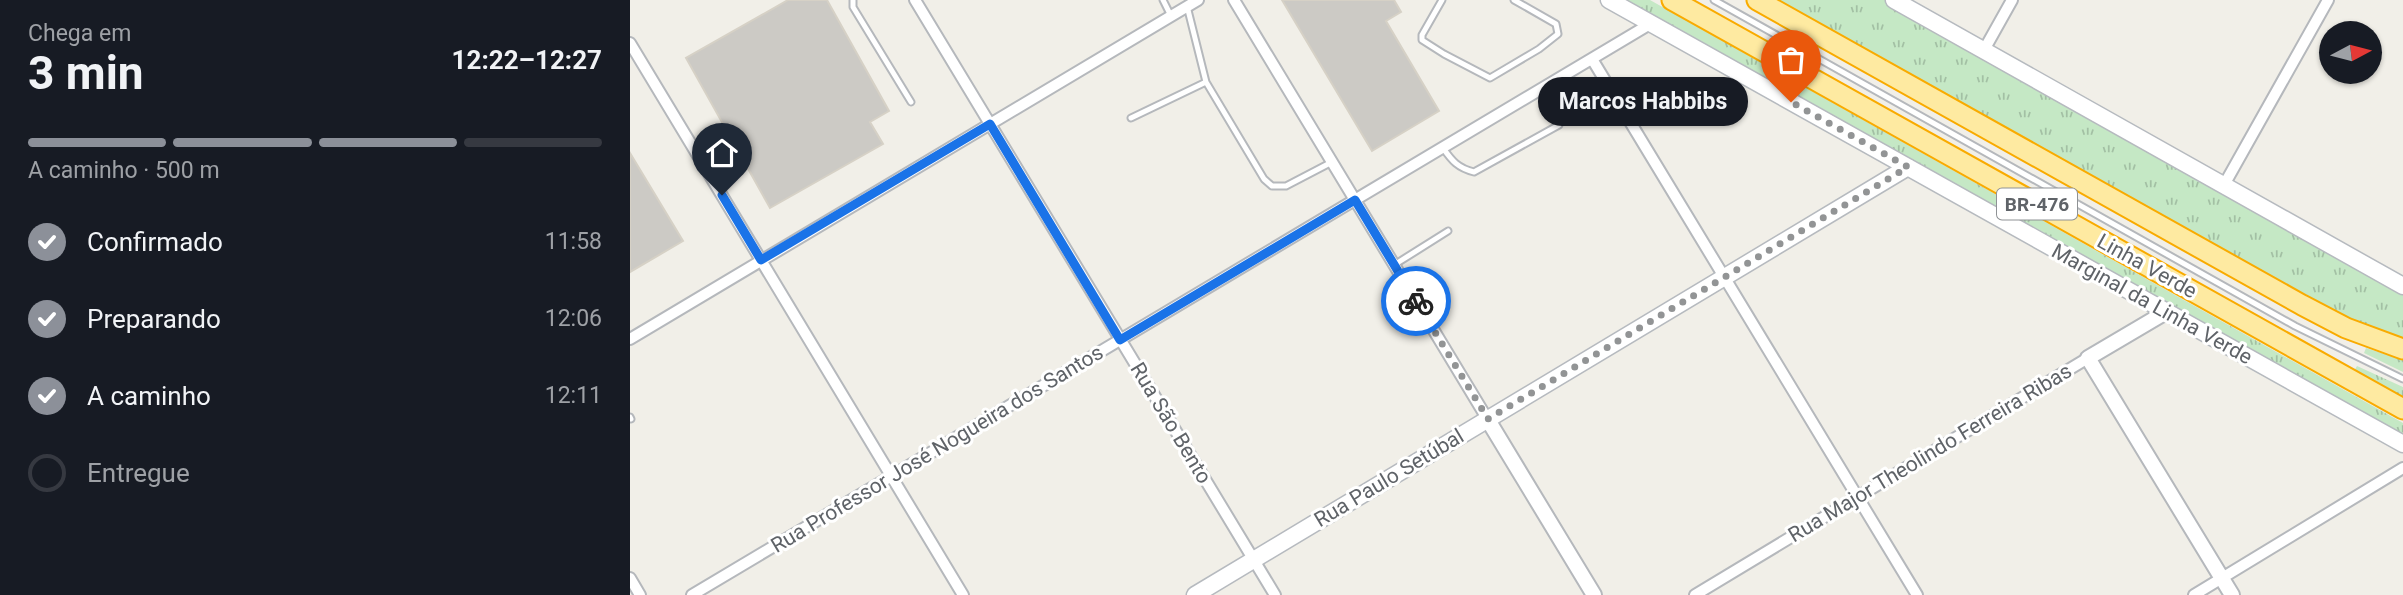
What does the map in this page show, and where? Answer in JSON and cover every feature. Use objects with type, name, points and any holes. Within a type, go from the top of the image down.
[{"type":"highway","name":"Linha Verde","points":[[1672,0],[2403,409]]},
{"type":"highway","name":"Linha Verde","points":[[1757,0],[2302,305],[2346,328],[2403,349]]},
{"type":"main road","name":"Marginal da Linha Verde","points":[[1609,0],[2403,444]]},
{"type":"main road","points":[[1894,0],[2403,286]]},
{"type":"main road","name":"Rua Paulo Setúbal","points":[[1195,595],[1908,167]]},
{"type":"street","name":"Rua São Bento","points":[[915,0],[1275,595]]},
{"type":"street","points":[[630,339],[1198,0]]},
{"type":"street","points":[[1234,0],[1594,595]]},
{"type":"street","points":[[1984,50],[2011,0]]},
{"type":"street","points":[[2224,185],[2328,0]]},
{"type":"street","name":"Rua Professor José Nogueira dos Santos","points":[[692,595],[1650,24]]},
{"type":"street","points":[[630,43],[963,595]]},
{"type":"street","points":[[1592,59],[1917,595]]},
{"type":"street","name":"Rua Major Theolindo Ferreira Ribas","points":[[1695,595],[2166,312]]},
{"type":"street","points":[[2088,358],[2232,595]]},
{"type":"street","points":[[2194,595],[2403,468]]},
{"type":"street","points":[[630,578],[640,595]]},
{"type":"lane","points":[[853,0],[853,7],[911,102]]},
{"type":"lane","points":[[1163,0],[1171,16]]},
{"type":"lane","points":[[1442,0],[1422,36],[1425,43],[1485,77],[1495,77],[1506,67],[1539,49],[1558,33],[1556,24],[1514,0]]},
{"type":"lane","points":[[1714,0],[2295,326],[2403,379]]},
{"type":"lane","points":[[1187,6],[1206,82],[1264,179],[1272,186],[1286,186],[1332,162]]},
{"type":"lane","points":[[1131,118],[1206,82]]},
{"type":"lane","points":[[1443,148],[1454,164],[1474,172],[1559,125]]},
{"type":"lane","points":[[1394,265],[1447,231]]},
{"type":"green space","points":[[1622,0],[1650,0],[2403,423],[2403,436]]},
{"type":"green space","points":[[1776,0],[1887,0],[2403,288],[2403,338],[2321,304]]},
{"type":"green space","points":[[2366,348],[2403,360],[2403,372],[2364,353]]},
{"type":"green space","points":[[2357,366],[2403,387],[2403,399],[2354,371]]},
{"type":"building","points":[[788,0],[827,0],[889,111],[870,122],[883,144],[770,208],[686,58]]},
{"type":"building","points":[[1282,0],[1394,0],[1401,12],[1386,21],[1439,111],[1372,151]]},
{"type":"building","points":[[630,153],[683,241],[630,272]]},
{"type":"way so far","points":[[1416,301],[1488,419],[1908,167],[1791,102]]},
{"type":"place","name":"Marcos Habbibs","points":[[1791,102]]},
{"type":"route","points":[[722,195],[761,260],[990,124],[1120,340],[1355,200],[1416,301]]}]
